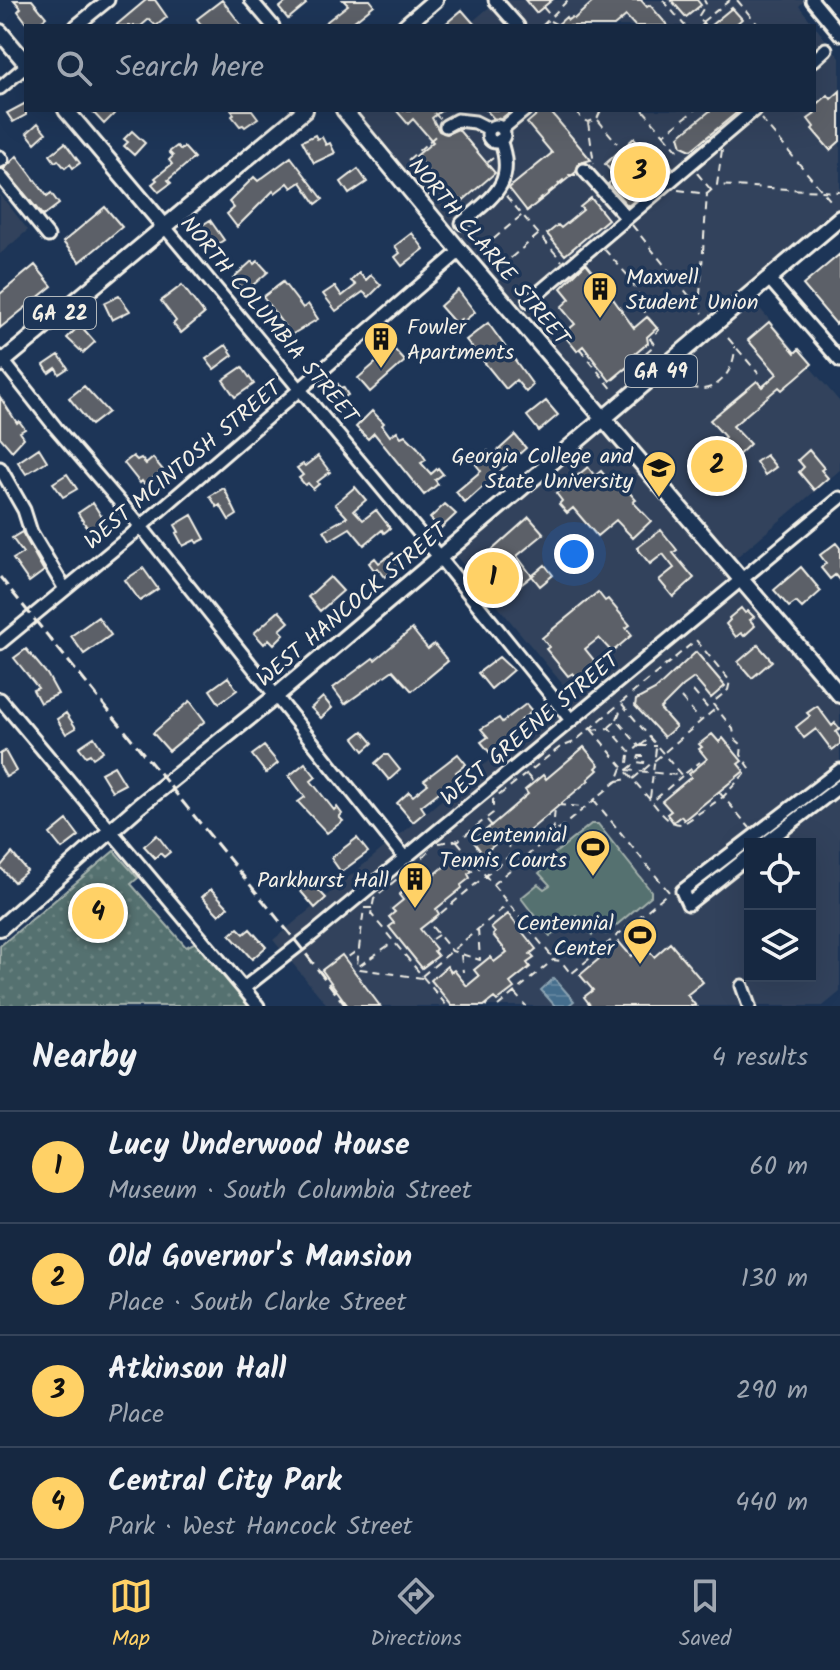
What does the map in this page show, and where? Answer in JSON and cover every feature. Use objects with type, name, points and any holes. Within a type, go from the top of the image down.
[{"type":"main road","points":[[407,24],[435,0]]},
{"type":"main road","points":[[0,32],[24,62]]},
{"type":"main road","name":"NORTH COLUMBIA STREET","points":[[68,112],[164,226]]},
{"type":"main road","points":[[164,226],[303,112]]},
{"type":"main road","name":"NORTH CLARKE STREET","points":[[346,112],[460,251],[840,695]]},
{"type":"main road","name":"WEST HANCOCK STREET","points":[[0,928],[769,279],[838,225]]},
{"type":"main road","name":"GA 22","points":[[1,360],[164,226]]},
{"type":"street","points":[[78,24],[108,0]]},
{"type":"street","points":[[251,0],[271,24]]},
{"type":"street","points":[[495,0],[516,24]]},
{"type":"street","points":[[812,0],[840,34]]},
{"type":"street","points":[[816,58],[826,49]]},
{"type":"street","points":[[0,88],[24,66]]},
{"type":"street","points":[[497,133],[523,112]]},
{"type":"street","points":[[529,301],[752,112]]},
{"type":"street","points":[[446,126],[457,120],[475,122],[497,133],[505,163],[500,189],[462,223]]},
{"type":"street","points":[[589,168],[627,218]]},
{"type":"street","points":[[0,176],[48,236]]},
{"type":"street","name":"NORTH COLUMBIA STREET","points":[[164,226],[571,720]]},
{"type":"street","name":"WEST MCINTOSH STREET","points":[[0,643],[460,251]]},
{"type":"street","points":[[769,279],[840,361]]},
{"type":"street","points":[[829,349],[840,340]]},
{"type":"street","points":[[1,360],[140,526],[404,857]]},
{"type":"street","points":[[0,468],[24,510],[31,532],[65,589]]},
{"type":"street","name":"WEST GREENE STREET","points":[[244,988],[840,498]]},
{"type":"street","points":[[0,699],[258,1006]]},
{"type":"street","points":[[750,838],[840,770]]},
{"type":"street","points":[[772,838],[840,786]]},
{"type":"street","points":[[744,843],[682,891],[688,904],[744,860]]},
{"type":"street","points":[[742,986],[749,1006]]},
{"type":"path","points":[[544,24],[568,0]]},
{"type":"path","points":[[663,0],[683,24]]},
{"type":"path","points":[[704,0],[706,4],[698,17],[702,24],[730,0]]},
{"type":"path","points":[[737,0],[757,24]]},
{"type":"path","points":[[543,7],[550,15]]},
{"type":"path","points":[[548,20],[556,24]]},
{"type":"path","points":[[578,112],[581,119],[588,122],[597,119],[600,112]]},
{"type":"path","points":[[645,112],[711,190]]},
{"type":"path","points":[[664,134],[692,112]]},
{"type":"path","points":[[756,112],[830,200]]},
{"type":"path","points":[[408,160],[446,126],[434,113]]},
{"type":"path","points":[[597,119],[617,143]]},
{"type":"path","points":[[588,122],[589,168]]},
{"type":"path","points":[[698,307],[707,194],[717,185],[724,136]]},
{"type":"path","points":[[483,248],[569,175]]},
{"type":"path","points":[[429,185],[434,180]]},
{"type":"path","points":[[717,185],[840,192]]},
{"type":"path","points":[[434,191],[439,186]]},
{"type":"path","points":[[663,188],[707,194]]},
{"type":"path","points":[[500,189],[568,268]]},
{"type":"path","points":[[627,218],[703,313]]},
{"type":"path","points":[[500,267],[539,234]]},
{"type":"path","points":[[598,242],[630,278],[646,310],[644,313],[659,330],[650,339],[655,345],[609,383]]},
{"type":"path","points":[[646,310],[698,307]]},
{"type":"path","points":[[728,338],[758,373]]},
{"type":"path","points":[[678,379],[687,388],[698,389],[719,383],[732,365],[735,346]]},
{"type":"path","points":[[580,349],[613,390]]},
{"type":"path","points":[[596,379],[601,374]]},
{"type":"path","points":[[437,844],[456,840],[486,819],[493,813],[493,800],[559,748],[569,745],[591,728],[622,704],[696,640],[730,681],[728,690],[712,703],[733,729],[735,739],[742,745],[741,755],[750,768],[723,797],[683,824],[671,823],[621,765],[591,728],[586,719]]},
{"type":"path","points":[[693,691],[711,712]]},
{"type":"path","points":[[681,698],[701,721]]},
{"type":"path","points":[[591,728],[608,728],[617,720],[622,704]]},
{"type":"path","points":[[622,704],[681,776]]},
{"type":"path","points":[[493,884],[617,781],[633,779],[716,708]]},
{"type":"path","points":[[617,720],[639,746],[656,747]]},
{"type":"path","points":[[608,728],[630,754]]},
{"type":"path","points":[[617,781],[621,765],[650,738]]},
{"type":"path","points":[[627,771],[639,756],[645,756],[656,747]]},
{"type":"path","points":[[651,801],[656,747]]},
{"type":"path","points":[[627,771],[630,754]]},
{"type":"path","points":[[637,762],[644,763],[645,756]]},
{"type":"path","points":[[651,801],[700,762]]},
{"type":"path","points":[[627,771],[681,776]]},
{"type":"path","points":[[526,774],[534,783]]},
{"type":"path","points":[[719,792],[755,834]]},
{"type":"path","points":[[456,840],[555,960],[561,961],[571,974],[669,892],[594,800]]},
{"type":"path","points":[[553,835],[556,806],[586,807]]},
{"type":"path","points":[[486,819],[521,861]]},
{"type":"path","points":[[428,852],[374,899],[371,914],[447,1006]]},
{"type":"path","points":[[478,929],[480,960],[452,951],[429,923],[514,852]]},
{"type":"path","points":[[358,967],[422,977],[509,904]]},
{"type":"path","points":[[358,967],[364,908],[372,908]]},
{"type":"path","points":[[426,928],[431,925]]},
{"type":"path","points":[[432,939],[439,934]]},
{"type":"path","points":[[358,967],[393,941]]},
{"type":"path","points":[[348,957],[359,949]]},
{"type":"path","points":[[460,954],[463,972]]},
{"type":"path","points":[[498,1006],[555,960]]},
{"type":"path","points":[[514,993],[526,1006]]},
{"type":"shaded area","name":"Georgia College and State University","points":[[491,0],[805,0],[799,6],[813,24],[469,24],[493,4]]},
{"type":"shaded area","name":"Georgia College and State University","points":[[816,28],[840,58],[840,214],[750,297],[840,402],[840,470],[725,567],[840,705],[840,992],[823,1006],[328,1006],[273,940],[570,693],[451,550],[601,421],[347,124],[362,112],[816,112]]},
{"type":"shaded area","points":[[0,194],[28,230],[0,254]]},
{"type":"shaded area","points":[[554,978],[574,1001],[568,1006],[555,1006],[541,990]]},
{"type":"green space","name":"Centennial Tennis Courts","points":[[591,824],[598,824],[651,891],[651,896],[606,934],[602,928],[592,935],[576,916],[550,936],[521,898],[538,884],[544,889],[550,885],[539,873],[550,864],[549,858]]},
{"type":"green space","points":[[114,851],[138,878],[131,884],[186,947],[196,942],[250,1006],[0,1006],[0,946]]},
{"type":"building","points":[[14,0],[32,0],[46,17],[37,24],[28,24],[18,11],[21,8]]},
{"type":"building","points":[[146,0],[155,0],[167,17],[158,24],[149,19],[143,24],[117,24]]},
{"type":"building","points":[[222,0],[240,24],[201,24],[197,19]]},
{"type":"building","points":[[289,0],[303,0],[306,4],[288,19],[279,8]]},
{"type":"building","points":[[343,0],[370,0],[374,5],[350,24],[324,24],[348,5]]},
{"type":"building","points":[[525,0],[552,0],[536,13]]},
{"type":"building","points":[[595,0],[641,0],[647,7],[650,5],[666,24],[633,24],[626,16],[616,24],[558,24],[566,17],[568,20],[574,19]]},
{"type":"building","points":[[671,0],[697,0],[701,5],[686,17]]},
{"type":"building","points":[[732,8],[742,19],[736,24],[712,24]]},
{"type":"building","points":[[462,10],[474,24],[445,24]]},
{"type":"building","points":[[840,91],[840,141],[830,150],[812,129],[814,127],[808,119],[815,114],[816,105],[828,95],[831,99]]},
{"type":"building","points":[[24,104],[26,115],[13,122],[7,113]]},
{"type":"building","points":[[93,112],[112,112],[104,124]]},
{"type":"building","points":[[232,112],[254,112],[258,118],[245,127],[240,126],[232,116]]},
{"type":"building","points":[[398,112],[440,112],[432,118],[439,131],[447,134],[458,129],[495,173],[458,205],[416,156],[433,142],[413,119],[408,124]]},
{"type":"building","points":[[488,112],[510,112],[497,122]]},
{"type":"building","points":[[540,112],[551,112],[591,160],[579,163],[576,172],[527,211],[509,188],[552,153],[527,123]]},
{"type":"building","points":[[709,112],[738,112],[691,150],[682,146],[679,136]]},
{"type":"building","points":[[38,123],[46,133],[35,143],[27,133]]},
{"type":"building","points":[[132,131],[145,143],[134,155],[124,146],[128,142],[124,139]]},
{"type":"building","points":[[315,135],[317,139],[322,137],[326,145],[330,143],[335,153],[314,163],[302,141]]},
{"type":"building","points":[[634,138],[644,149],[652,143],[673,168],[628,206],[608,184],[616,177],[605,164]]},
{"type":"building","points":[[65,143],[80,163],[73,168],[70,164],[65,168],[50,155]]},
{"type":"building","points":[[177,146],[181,150],[184,147],[194,158],[159,192],[152,184],[172,164],[169,160],[173,156],[169,152]]},
{"type":"building","points":[[17,156],[47,196],[51,193],[59,204],[43,216],[4,169]]},
{"type":"building","points":[[291,157],[323,199],[316,204],[301,182],[292,188],[288,183],[275,193],[273,191],[237,227],[227,214],[234,208],[229,202],[254,177],[258,181]]},
{"type":"building","points":[[358,169],[367,182],[349,194],[341,182]]},
{"type":"building","points":[[591,198],[608,219],[565,255],[547,234],[558,225],[561,228],[583,210],[580,207]]},
{"type":"building","points":[[105,207],[122,227],[80,262],[63,242]]},
{"type":"building","points":[[210,220],[224,240],[208,250],[195,230]]},
{"type":"building","points":[[412,233],[424,249],[402,266],[395,257],[400,253],[395,246]]},
{"type":"building","points":[[840,254],[840,320],[836,324],[803,285]]},
{"type":"building","points":[[252,261],[254,264],[258,261],[268,272],[245,292],[233,278]]},
{"type":"building","name":"Maxwell Student Union","points":[[586,263],[595,274],[592,277],[604,291],[606,289],[634,328],[647,317],[657,328],[647,337],[648,343],[635,354],[638,358],[610,381],[583,346],[577,351],[563,334],[575,324],[561,307],[570,299],[561,288]]},
{"type":"building","points":[[35,265],[52,286],[0,328],[0,294]]},
{"type":"building","points":[[359,273],[366,280],[371,275],[381,285],[369,297],[363,292],[336,311],[323,294],[335,286],[342,296],[356,285],[351,281]]},
{"type":"building","points":[[283,282],[303,308],[308,304],[318,319],[291,335],[263,297]]},
{"type":"building","points":[[182,285],[204,314],[181,333],[161,301]]},
{"type":"building","points":[[458,290],[475,312],[463,322],[461,319],[455,323],[440,306]]},
{"type":"building","points":[[119,296],[130,311],[112,320],[104,303]]},
{"type":"building","points":[[769,322],[795,353],[799,349],[812,364],[733,426],[750,444],[732,461],[740,472],[718,490],[700,473],[703,471],[695,461],[725,437],[710,420],[757,381],[762,387],[777,374],[748,340]]},
{"type":"building","points":[[488,323],[533,385],[526,392],[516,380],[506,389],[466,340]]},
{"type":"building","points":[[80,325],[95,342],[83,353],[67,338]]},
{"type":"building","points":[[226,345],[233,355],[214,369],[206,359]]},
{"type":"building","name":"Fowler Apartments","points":[[393,348],[405,361],[370,392],[358,378]]},
{"type":"building","points":[[59,355],[68,368],[59,374],[56,368],[49,373],[44,365]]},
{"type":"building","points":[[242,367],[254,384],[235,397],[223,380]]},
{"type":"building","points":[[338,384],[348,395],[334,403],[327,391]]},
{"type":"building","points":[[84,386],[108,412],[91,425],[69,398]]},
{"type":"building","points":[[0,397],[17,423],[19,421],[25,429],[20,432],[24,438],[12,451],[0,437]]},
{"type":"building","points":[[546,401],[558,415],[539,431],[527,416]]},
{"type":"building","points":[[372,411],[384,423],[382,425],[390,436],[397,431],[418,448],[426,460],[421,463],[431,474],[438,468],[443,474],[435,480],[438,484],[424,495],[374,433],[368,439],[356,427]]},
{"type":"building","points":[[515,435],[526,448],[465,503],[456,492],[481,471],[474,462],[488,451],[492,456]]},
{"type":"building","points":[[39,448],[47,461],[26,474],[18,462]]},
{"type":"building","points":[[809,450],[828,478],[814,490],[799,472],[804,467],[798,460]]},
{"type":"building","points":[[766,455],[776,467],[765,475],[756,462]]},
{"type":"building","points":[[133,456],[137,460],[141,458],[146,464],[153,458],[163,470],[145,485],[142,481],[140,483],[124,463]]},
{"type":"building","points":[[318,456],[330,472],[313,489],[299,478],[303,475],[297,468]]},
{"type":"building","points":[[588,467],[595,476],[601,471],[615,488],[621,483],[651,521],[633,538],[616,520],[597,536],[573,508],[567,513],[559,504],[562,501],[556,493]]},
{"type":"building","points":[[67,474],[77,489],[63,497],[53,483]]},
{"type":"building","points":[[355,487],[366,500],[354,510],[363,520],[376,510],[390,528],[384,533],[382,530],[364,545],[350,528],[330,540],[324,530],[347,517],[335,504]]},
{"type":"building","points":[[224,488],[237,515],[229,520],[210,496]]},
{"type":"building","points":[[93,503],[105,522],[90,532],[78,513]]},
{"type":"building","points":[[445,504],[456,514],[440,529],[430,518]]},
{"type":"building","points":[[192,515],[205,539],[183,546],[175,525]]},
{"type":"building","points":[[529,517],[544,534],[517,556],[532,576],[518,587],[513,580],[496,594],[478,571],[496,558],[491,551]]},
{"type":"building","points":[[661,530],[677,550],[673,553],[694,578],[673,597],[659,580],[674,568],[663,554],[650,564],[637,548]]},
{"type":"building","points":[[22,532],[44,571],[29,582],[13,559],[23,553],[12,538]]},
{"type":"building","points":[[836,543],[840,548],[840,581],[835,575],[830,579],[821,568],[826,563],[820,555]]},
{"type":"building","points":[[393,553],[401,565],[385,577],[369,563],[375,558],[379,563]]},
{"type":"building","points":[[545,565],[553,575],[540,586],[532,576]]},
{"type":"building","points":[[801,567],[821,591],[802,608],[796,602],[789,607],[774,590]]},
{"type":"building","points":[[143,568],[158,589],[140,601],[125,580]]},
{"type":"building","points":[[330,577],[343,591],[320,611],[308,597]]},
{"type":"building","points":[[598,592],[630,625],[626,628],[632,635],[612,652],[599,638],[585,649],[598,665],[579,680],[573,673],[568,676],[546,649],[549,647],[542,638]]},
{"type":"building","points":[[741,608],[754,617],[750,620],[755,626],[744,636],[741,633],[736,637],[726,624]]},
{"type":"building","points":[[279,611],[289,622],[280,630],[284,634],[274,644],[269,639],[264,644],[254,633]]},
{"type":"building","points":[[98,617],[111,635],[84,654],[71,636]]},
{"type":"building","points":[[412,629],[428,649],[434,644],[448,661],[412,691],[393,670],[345,704],[333,688],[373,658],[375,660]]},
{"type":"building","points":[[758,645],[772,661],[752,678],[738,662]]},
{"type":"building","points":[[26,649],[47,674],[58,694],[40,703],[33,690],[38,688],[14,658]]},
{"type":"building","points":[[696,652],[725,686],[711,698],[694,678],[683,686],[660,709],[676,727],[664,737],[635,706],[636,700],[655,690]]},
{"type":"building","points":[[499,657],[513,670],[491,689],[478,673]]},
{"type":"building","points":[[228,677],[237,690],[219,703],[210,690]]},
{"type":"building","points":[[323,697],[332,708],[321,718],[311,708]]},
{"type":"building","points":[[190,701],[205,721],[169,751],[153,733]]},
{"type":"building","points":[[526,704],[532,711],[519,722],[522,727],[490,753],[481,742],[488,737],[481,729],[499,718],[502,722]]},
{"type":"building","points":[[817,706],[832,726],[835,723],[840,729],[836,732],[840,744],[832,750],[816,729],[804,738],[796,727]]},
{"type":"building","points":[[66,713],[76,728],[66,734],[57,719]]},
{"type":"building","points":[[363,731],[373,743],[364,751],[354,738]]},
{"type":"building","points":[[712,734],[719,742],[723,738],[742,761],[738,764],[744,771],[684,820],[681,816],[673,822],[667,814],[671,811],[662,801],[707,759],[699,744]]},
{"type":"building","points":[[94,737],[103,751],[93,758],[90,754],[86,756],[79,747]]},
{"type":"building","points":[[264,746],[278,763],[266,773],[252,755]]},
{"type":"building","points":[[584,747],[599,765],[589,780],[522,837],[520,835],[511,842],[503,838],[483,854],[473,841],[528,794],[525,790],[543,775],[546,779]]},
{"type":"building","points":[[5,751],[16,771],[6,777],[0,766],[0,754]]},
{"type":"building","points":[[458,754],[466,764],[456,772],[460,776],[421,806],[425,812],[413,822],[397,803],[409,792],[413,796],[428,784],[424,780]]},
{"type":"building","points":[[388,755],[400,770],[389,780],[375,763]]},
{"type":"building","points":[[305,763],[316,777],[311,781],[334,810],[337,807],[342,814],[339,817],[343,821],[327,833],[298,802],[305,797],[289,776]]},
{"type":"building","points":[[114,766],[125,784],[112,791],[101,773]]},
{"type":"building","points":[[67,820],[79,836],[62,849],[50,834]]},
{"type":"building","points":[[157,835],[170,852],[164,857],[160,853],[155,858],[144,846]]},
{"type":"building","points":[[357,838],[368,852],[341,872],[331,858]]},
{"type":"building","points":[[12,853],[27,871],[14,882],[0,867]]},
{"type":"building","name":"Parkhurst Hall","points":[[458,855],[472,871],[468,874],[470,878],[436,909],[439,914],[420,929],[438,956],[422,968],[389,927],[394,923],[389,917],[395,912],[392,909],[403,900],[399,895],[416,881],[420,887]]},
{"type":"building","points":[[308,879],[326,898],[315,908],[298,888]]},
{"type":"building","points":[[211,889],[228,907],[219,915],[202,897]]},
{"type":"building","points":[[508,914],[536,949],[530,954],[534,958],[527,963],[530,967],[510,983],[514,988],[497,1001],[494,998],[484,1006],[452,1006],[431,980],[447,966],[467,986],[479,976],[474,970],[490,957],[494,962],[507,952],[491,928]]},
{"type":"building","points":[[238,928],[244,934],[250,929],[266,947],[252,959],[230,935]]},
{"type":"building","name":"Centennial Center","points":[[619,942],[631,956],[644,945],[654,957],[670,943],[703,982],[687,995],[696,1006],[591,1006],[584,997],[593,990],[580,975]]},
{"type":"building","points":[[342,955],[380,1006],[348,1006],[322,970]]},
{"type":"railway","points":[[0,577],[346,1006]]},
{"type":"place","name":"Atkinson Hall","points":[[640,172]]},
{"type":"place","name":"Maxwell Student Union","points":[[600,320]]},
{"type":"place","name":"Fowler Apartments","points":[[381,370]]},
{"type":"place","name":"Old Governor's Mansion","points":[[717,466]]},
{"type":"place","name":"Georgia College and State University","points":[[659,499]]},
{"type":"place","name":"Lucy Underwood House","points":[[493,578]]},
{"type":"place","name":"Centennial Tennis Courts","points":[[593,878]]},
{"type":"place","name":"Parkhurst Hall","points":[[415,910]]},
{"type":"place","name":"Central City Park","points":[[98,913]]},
{"type":"place","name":"Centennial Center","points":[[640,966]]}]
